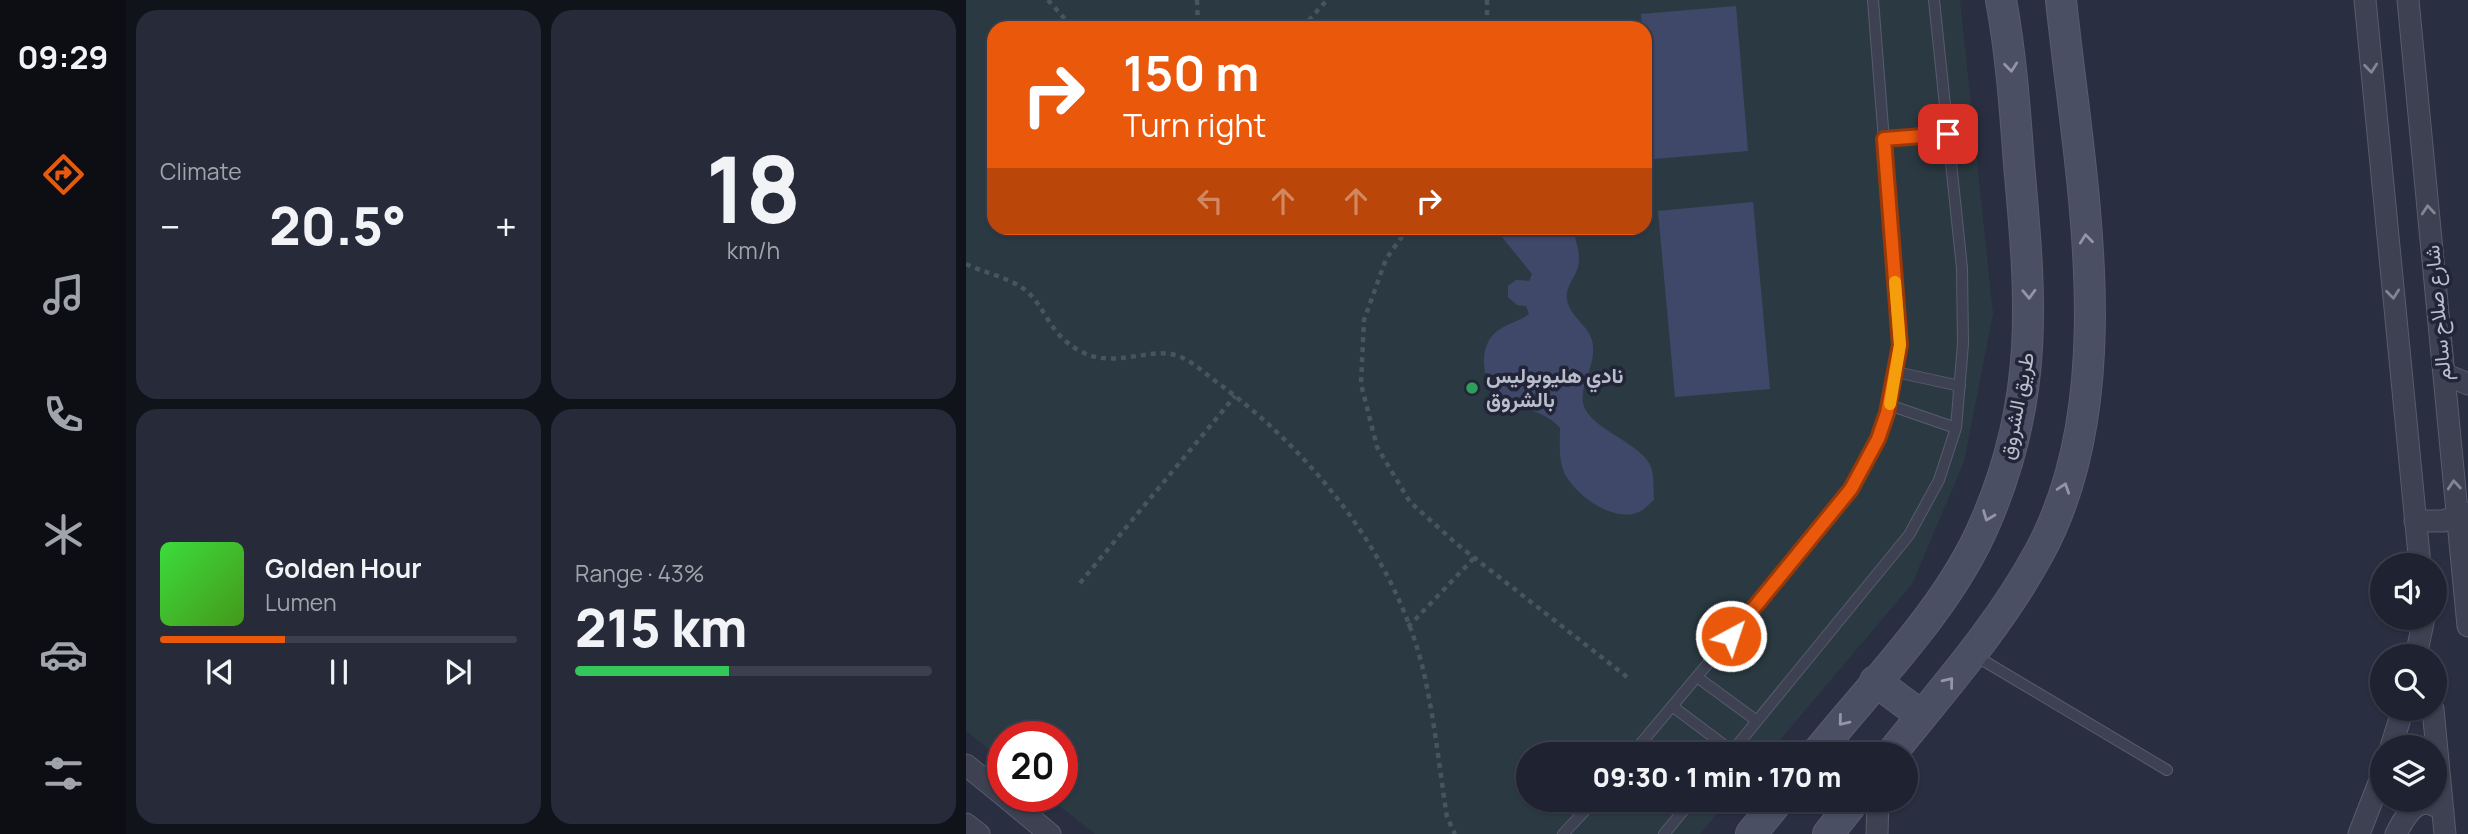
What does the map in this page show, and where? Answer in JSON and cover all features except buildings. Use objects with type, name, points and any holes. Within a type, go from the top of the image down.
[{"type":"street","name":"طريق الشروق","points":[[1826,742],[1944,596],[1984,525],[2013,449],[2028,369],[2030,297],[2010,58],[2001,0]]},
{"type":"street","points":[[1901,742],[2001,617],[2040,551],[2064,490],[2076,446],[2092,351],[2091,296],[2060,0]]},
{"type":"street","name":"شارع صلاح سالم","points":[[2365,0],[2419,553]]},
{"type":"street","name":"شارع صلاح سالم","points":[[2408,0],[2444,374],[2463,515],[2468,626]]},
{"type":"street","points":[[2444,374],[2468,384]]},
{"type":"street","points":[[2415,521],[2430,522],[2463,515]]},
{"type":"street","points":[[1875,681],[1922,716]]},
{"type":"street","points":[[966,765],[987,782]]},
{"type":"street","points":[[2359,834],[2370,806]]},
{"type":"street","points":[[1023,812],[1050,834]]},
{"type":"street","points":[[1751,834],[1769,812]]},
{"type":"street","points":[[1828,834],[1845,812]]},
{"type":"street","points":[[1877,834],[1878,812]]},
{"type":"street","points":[[2396,834],[2408,812]]},
{"type":"street","points":[[2443,812],[2445,834]]},
{"type":"street","points":[[966,824],[979,834]]},
{"type":"lane","points":[[1643,742],[1851,489],[1878,439],[1889,405],[1900,345],[1873,0]]},
{"type":"lane","points":[[1740,742],[1909,535],[1939,480],[1956,428],[1961,386],[1962,268],[1934,0]]},
{"type":"lane","points":[[1884,139],[1948,134]]},
{"type":"lane","points":[[1896,372],[1961,386]]},
{"type":"lane","points":[[1889,405],[1956,428]]},
{"type":"lane","points":[[1972,654],[2166,770]]},
{"type":"lane","points":[[1697,677],[1757,721]]},
{"type":"lane","points":[[1672,706],[1717,742]]},
{"type":"lane","points":[[1563,834],[1584,812]]},
{"type":"lane","points":[[1664,834],[1682,812]]},
{"type":"path","points":[[1048,0],[1067,21]]},
{"type":"path","points":[[1197,0],[1198,21]]},
{"type":"path","points":[[1308,21],[1327,0]]},
{"type":"path","points":[[1487,0],[1488,21]]},
{"type":"path","points":[[1403,235],[1386,259],[1364,320],[1361,384],[1377,447],[1410,502],[1475,558],[1627,677]]},
{"type":"path","points":[[966,264],[1024,289],[1057,336],[1082,352],[1111,360],[1170,353],[1183,358],[1235,396],[1281,435],[1331,491],[1373,554],[1408,627],[1422,665],[1447,817],[1455,834]]},
{"type":"path","points":[[1080,583],[1235,396]]},
{"type":"path","points":[[1408,627],[1475,558]]},
{"type":"shaded area","name":"نادي هليوبوليس بالشروق","points":[[966,0],[1960,0],[1993,314],[1964,462],[1912,584],[1778,742],[1516,742],[1516,812],[1719,812],[1700,834],[1095,834],[1067,812],[1078,812],[1078,721],[987,721],[987,748],[966,731]]},
{"type":"water","points":[[1736,6],[1748,151],[1654,159],[1652,21],[1642,21],[1641,14]]},
{"type":"water","points":[[1753,202],[1770,389],[1675,397],[1658,211]]},
{"type":"water","points":[[1574,235],[1579,260],[1568,288],[1567,300],[1572,312],[1589,333],[1593,346],[1583,403],[1593,420],[1633,447],[1649,463],[1653,476],[1654,500],[1641,511],[1621,514],[1610,511],[1599,507],[1580,493],[1563,471],[1560,428],[1550,419],[1502,399],[1493,391],[1487,379],[1484,361],[1487,345],[1500,329],[1529,314],[1526,306],[1517,305],[1508,297],[1508,286],[1516,280],[1529,281],[1532,274],[1502,237]]},
{"type":"slow traffic","points":[[1890,404],[1900,345],[1895,282]]},
{"type":"place","name":"نادي هليوبوليس بالشروق","points":[[1472,388]]},
{"type":"route","points":[[1731,636],[1835,512],[1866,465],[1878,439],[1893,391],[1900,345],[1884,139],[1948,134]]}]
